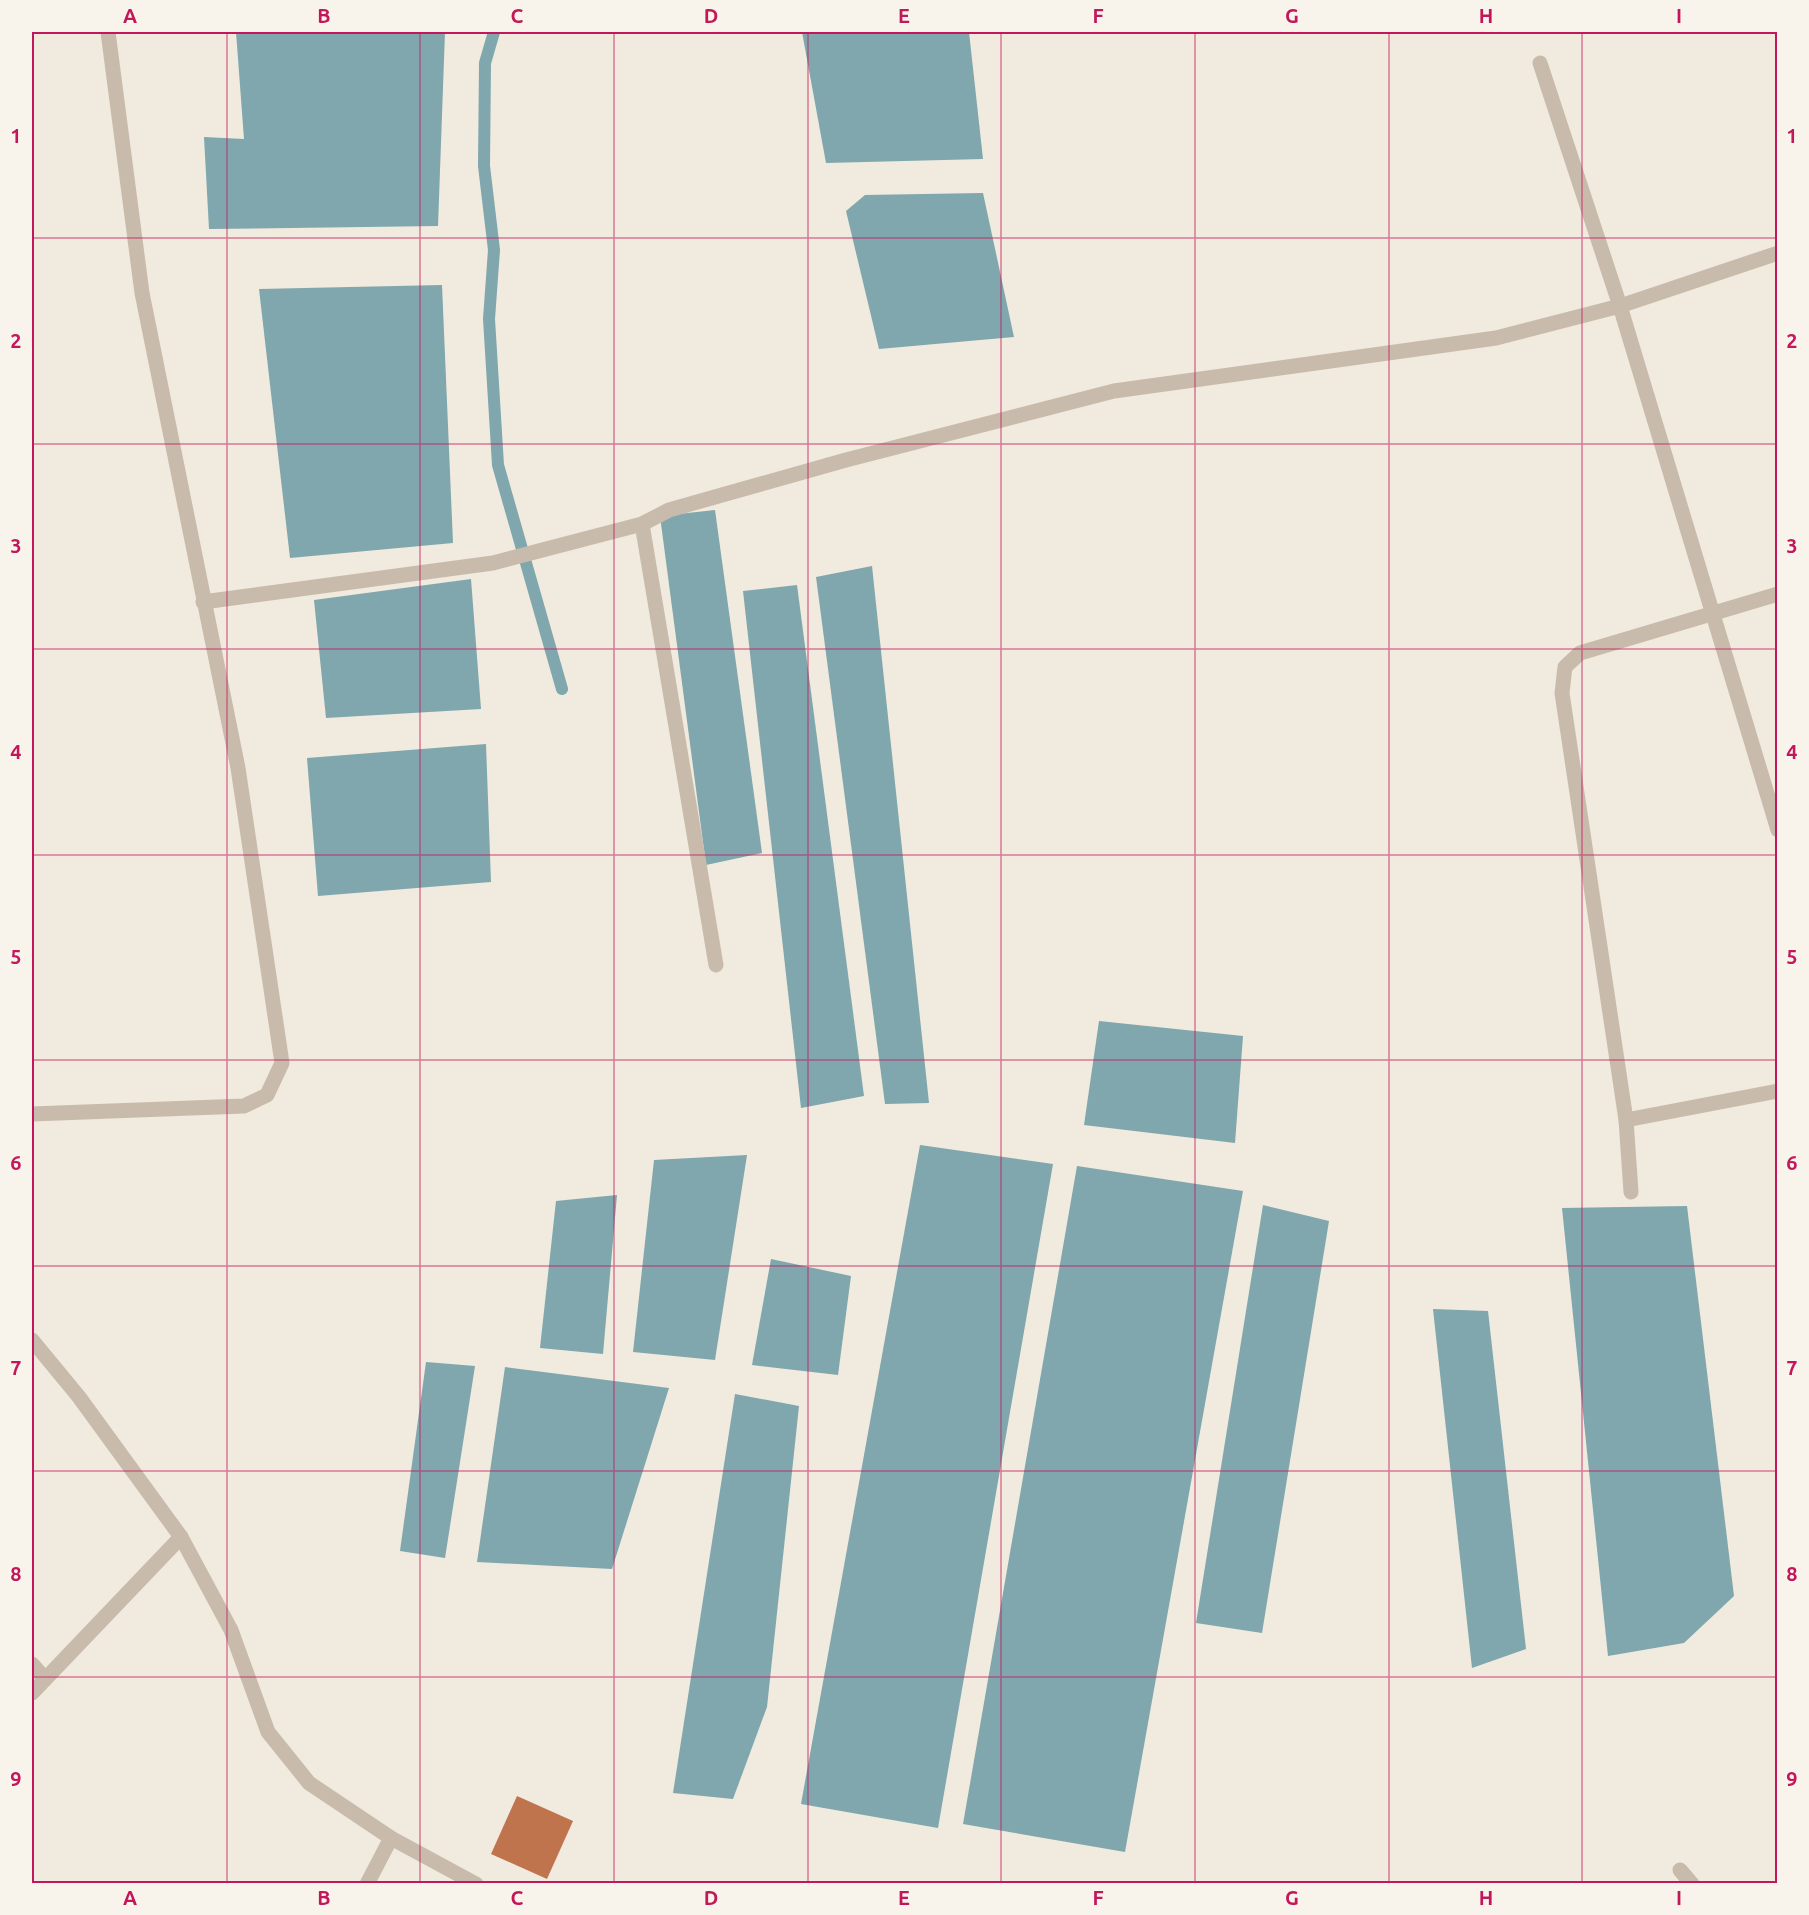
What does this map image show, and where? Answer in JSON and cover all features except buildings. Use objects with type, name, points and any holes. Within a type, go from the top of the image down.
[{"type":"street","points":[[32,1114],[244,1106],[267,1095],[282,1063],[238,768],[142,292],[108,32]]},
{"type":"street","points":[[1540,63],[1620,306],[1710,612],[1778,830]]},
{"type":"street","points":[[203,602],[494,563],[642,524],[669,510],[1114,391],[1496,338],[1620,306],[1778,253]]},
{"type":"street","points":[[642,524],[716,965]]},
{"type":"street","points":[[1631,1192],[1626,1120],[1562,693],[1565,667],[1580,653],[1710,612],[1778,594]]},
{"type":"street","points":[[1626,1120],[1778,1091]]},
{"type":"street","points":[[32,1340],[79,1398],[181,1537],[231,1630],[268,1731],[309,1783],[391,1839],[476,1884]]},
{"type":"street","points":[[32,1693],[181,1537]]},
{"type":"street","points":[[32,1664],[45,1678]]},
{"type":"street","points":[[367,1884],[391,1839]]},
{"type":"street","points":[[1680,1870],[1692,1884]]},
{"type":"water","points":[[236,32],[445,32],[438,226],[209,229],[204,137],[244,139]]},
{"type":"water","points":[[802,32],[969,32],[983,159],[826,163]]},
{"type":"water","points":[[983,193],[1014,337],[879,349],[846,211],[865,195]]},
{"type":"water","points":[[442,285],[453,543],[290,558],[259,289]]},
{"type":"water","points":[[715,510],[762,853],[706,865],[660,516]]},
{"type":"water","points":[[872,566],[929,1103],[885,1104],[816,577]]},
{"type":"water","points":[[471,579],[481,709],[326,718],[314,600]]},
{"type":"water","points":[[797,585],[864,1096],[801,1108],[743,591]]},
{"type":"water","points":[[486,744],[491,882],[318,896],[307,758]]},
{"type":"water","points":[[1099,1021],[1243,1036],[1235,1143],[1084,1125]]},
{"type":"water","points":[[920,1145],[1053,1164],[938,1828],[801,1804]]},
{"type":"water","points":[[747,1155],[715,1360],[633,1352],[654,1160]]},
{"type":"water","points":[[1077,1166],[1243,1191],[1125,1852],[963,1824]]},
{"type":"water","points":[[617,1195],[603,1354],[540,1348],[556,1201]]},
{"type":"water","points":[[1263,1205],[1329,1221],[1262,1633],[1196,1623]]},
{"type":"water","points":[[1687,1206],[1734,1596],[1684,1643],[1608,1656],[1562,1208]]},
{"type":"water","points":[[771,1259],[851,1276],[838,1375],[752,1365]]},
{"type":"water","points":[[1433,1309],[1488,1311],[1526,1649],[1472,1668]]},
{"type":"water","points":[[426,1362],[475,1366],[445,1558],[400,1551]]},
{"type":"water","points":[[505,1367],[669,1388],[612,1569],[477,1562]]},
{"type":"water","points":[[735,1394],[799,1406],[767,1707],[733,1799],[673,1793]]},
{"type":"waterway","points":[[494,32],[485,63],[484,166],[494,250],[489,319],[498,465],[562,689]]}]
